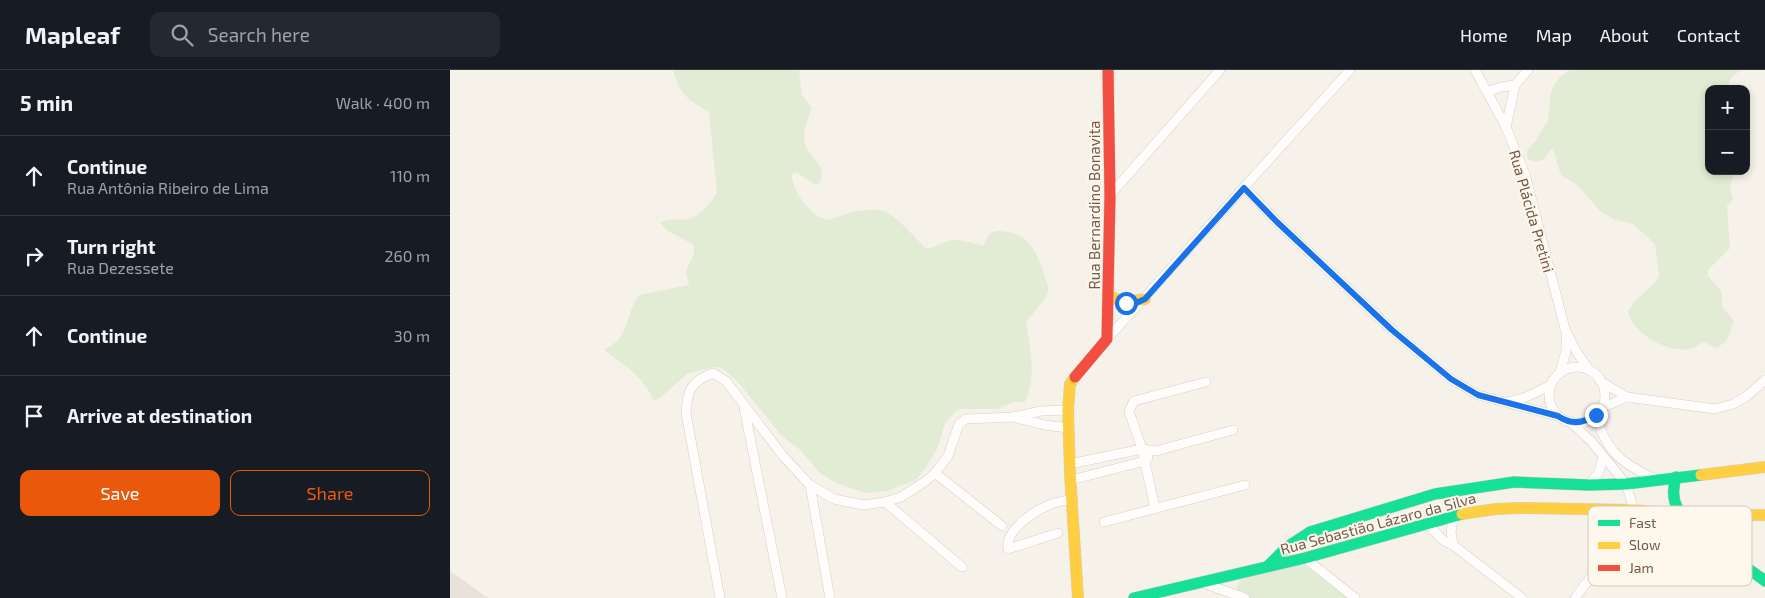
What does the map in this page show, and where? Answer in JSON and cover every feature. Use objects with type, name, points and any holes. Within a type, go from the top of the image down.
[{"type":"street","name":"Rua Bernardino Bonavita","points":[[1107,339],[1110,196],[1108,70]]},
{"type":"street","points":[[1110,196],[1220,70]]},
{"type":"street","points":[[1078,598],[1068,428],[1070,384],[1107,339],[1350,70]]},
{"type":"street","name":"Rua Plácida Pretini","points":[[1475,70],[1506,127],[1525,174],[1566,329],[1576,351],[1590,371]]},
{"type":"street","points":[[1506,127],[1515,85],[1528,70]]},
{"type":"street","points":[[1487,92],[1500,87],[1515,85]]},
{"type":"street","points":[[1244,188],[1277,222],[1418,353],[1451,379],[1478,395],[1558,416],[1581,430],[1626,484],[1633,506]]},
{"type":"street","points":[[1108,296],[1116,301],[1126,303],[1136,303],[1145,299]]},
{"type":"street","name":"Rua Plácida Pretini","points":[[1560,373],[1566,352],[1566,329]]},
{"type":"street","points":[[1506,403],[1526,398],[1551,385],[1560,373],[1574,367],[1590,371],[1600,381],[1627,397],[1715,409],[1733,404],[1748,396],[1765,380]]},
{"type":"street","points":[[720,598],[686,413],[687,395],[698,381],[713,373],[726,381],[783,456],[810,484],[834,499],[863,505],[885,502],[901,497],[936,473],[948,456],[959,424],[966,419],[1013,417],[1041,411],[1068,410]]},
{"type":"street","points":[[1600,381],[1604,395],[1598,412],[1600,431],[1611,449],[1621,460],[1635,470],[1655,479]]},
{"type":"street","points":[[1155,508],[1145,461],[1129,411],[1134,401],[1206,382]]},
{"type":"street","points":[[1551,385],[1550,402],[1558,416]]},
{"type":"street","points":[[1569,421],[1583,422],[1627,397]]},
{"type":"street","points":[[744,405],[782,598]]},
{"type":"street","points":[[1013,417],[1045,425],[1068,428]]},
{"type":"street","points":[[1070,464],[1142,450],[1156,451],[1233,430]]},
{"type":"street","points":[[1071,480],[1145,461],[1156,451]]},
{"type":"street","points":[[1589,485],[1599,472],[1604,457]]},
{"type":"street","name":"Rua Sebastião Lázaro da Silva","points":[[1268,567],[1287,547],[1310,532],[1435,494],[1514,482],[1589,485],[1626,484],[1765,467]]},
{"type":"street","points":[[936,473],[1002,526]]},
{"type":"street","points":[[1676,477],[1673,487],[1676,506]]},
{"type":"street","points":[[810,484],[830,598]]},
{"type":"street","points":[[1104,522],[1245,485]]},
{"type":"street","points":[[1058,533],[1008,548],[1009,538],[1021,522],[1049,505],[1072,498]]},
{"type":"street","points":[[885,502],[962,567]]},
{"type":"street","name":"Rua Sebastião Lázaro da Silva","points":[[1134,598],[1305,558],[1454,515],[1496,509],[1588,509]]},
{"type":"street","points":[[1453,545],[1451,523],[1454,515]]},
{"type":"street","name":"Rua Sebastião Lázaro da Silva","points":[[1752,516],[1765,516]]},
{"type":"street","points":[[1426,523],[1444,541],[1453,545],[1522,598]]},
{"type":"street","points":[[1305,558],[1355,598]]},
{"type":"street","points":[[1752,571],[1765,581]]},
{"type":"street","points":[[1575,598],[1588,581]]},
{"type":"street","points":[[1203,583],[1245,598]]},
{"type":"street","points":[[1177,598],[1181,586]]},
{"type":"shaded area","points":[[450,571],[488,598],[450,598]]},
{"type":"green space","points":[[673,70],[799,70],[802,95],[812,108],[807,121],[804,139],[807,148],[821,170],[821,176],[820,183],[814,184],[796,172],[792,174],[792,180],[801,198],[814,214],[819,217],[831,220],[857,211],[884,211],[900,222],[926,248],[954,240],[983,246],[990,233],[997,231],[1009,232],[1026,240],[1036,254],[1049,289],[1045,299],[1026,322],[1032,373],[1029,393],[1025,402],[1013,402],[998,409],[962,409],[956,411],[945,423],[938,447],[916,480],[887,491],[866,493],[838,484],[821,474],[800,450],[782,436],[737,381],[722,368],[714,367],[687,374],[654,401],[639,378],[604,350],[613,345],[623,333],[634,303],[639,295],[689,285],[686,271],[694,254],[694,245],[666,230],[660,223],[666,220],[692,218],[705,208],[717,192],[709,112],[685,96]]},
{"type":"green space","points":[[1570,70],[1741,70],[1731,78],[1728,85],[1705,85],[1705,175],[1734,175],[1730,187],[1733,199],[1727,206],[1730,248],[1708,270],[1708,276],[1722,292],[1722,307],[1734,321],[1726,342],[1716,348],[1704,342],[1690,349],[1671,348],[1652,340],[1637,328],[1628,312],[1634,302],[1655,283],[1659,276],[1655,244],[1633,224],[1616,220],[1601,212],[1577,185],[1561,175],[1553,149],[1542,160],[1529,160],[1528,149],[1548,120],[1551,92],[1561,76]]},
{"type":"green space","points":[[1300,563],[1348,598],[1248,598],[1237,591],[1238,583],[1241,580]]},
{"type":"traffic: fast","points":[[1268,566],[1287,547],[1310,532],[1435,494],[1514,482],[1589,485],[1626,484],[1701,475]]},
{"type":"traffic: fast","points":[[1676,477],[1674,500],[1677,506]]},
{"type":"traffic: fast","points":[[1134,598],[1305,558],[1462,514]]},
{"type":"traffic: fast","points":[[1752,572],[1765,581]]},
{"type":"traffic: slow","points":[[1108,296],[1126,302],[1145,299]]},
{"type":"traffic: slow","points":[[1075,377],[1070,384],[1068,410],[1078,598]]},
{"type":"traffic: slow","points":[[1701,475],[1765,467]]},
{"type":"traffic: slow","points":[[1462,514],[1520,508],[1588,509]]},
{"type":"traffic: slow","points":[[1752,515],[1765,515]]},
{"type":"traffic: jam","points":[[1075,377],[1107,339],[1110,195],[1108,70]]},
{"type":"route","points":[[1126,303],[1136,303],[1145,299],[1244,188],[1277,222],[1392,330],[1451,379],[1478,395],[1558,416],[1576,423],[1583,422],[1596,415]]}]
